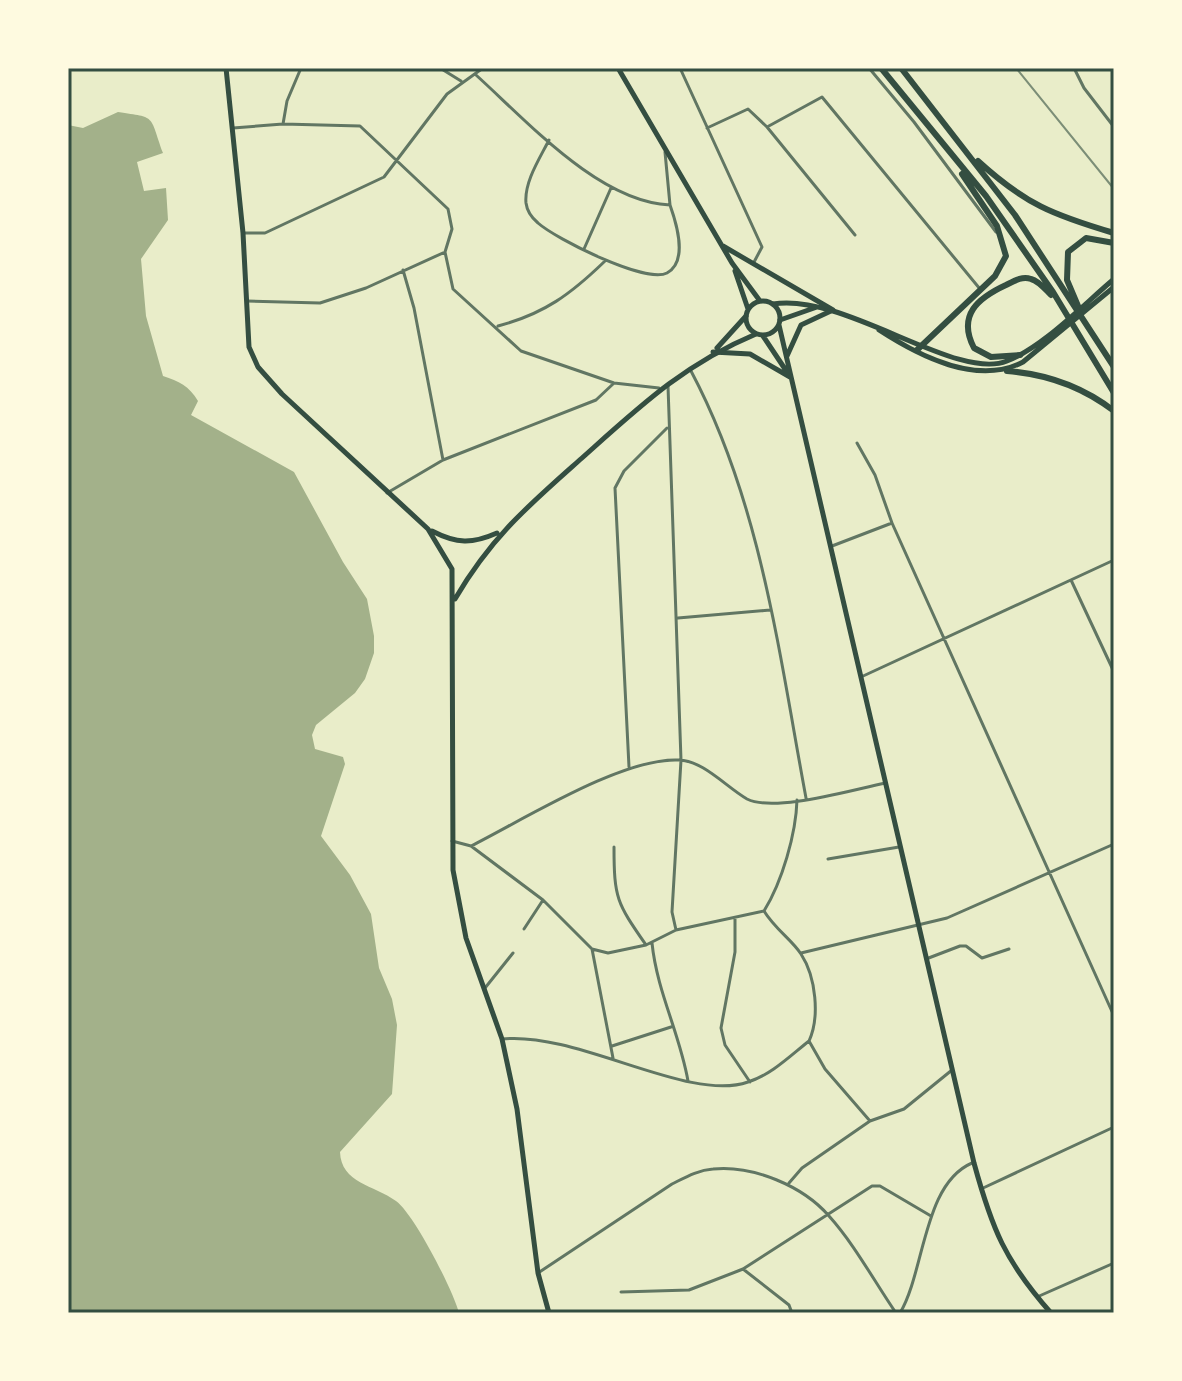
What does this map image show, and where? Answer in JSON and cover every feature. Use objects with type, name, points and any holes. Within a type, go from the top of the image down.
[{"type":"highway","points":[[881,68],[986,196],[1060,305],[1114,393]]},
{"type":"highway","points":[[901,68],[967,150],[1114,367]]},
{"type":"highway","points":[[967,150],[1026,201],[1061,217],[1113,233]]},
{"type":"highway","points":[[918,347],[995,276],[1006,256],[997,226],[950,154]]},
{"type":"highway","points":[[1084,320],[1067,280],[1068,252],[1078,240],[1086,238],[1114,243]]},
{"type":"highway","points":[[1020,355],[991,357],[974,348],[967,325],[974,306],[985,295],[1023,278],[1042,285],[1060,305]]},
{"type":"highway","points":[[1007,371],[1045,376],[1090,394],[1114,411]]},
{"type":"main road","points":[[226,68],[243,233],[249,347],[258,367],[282,394],[428,529],[459,543],[475,543],[500,532]]},
{"type":"main road","points":[[618,68],[732,263],[760,301],[773,304],[790,301],[833,310]]},
{"type":"main road","points":[[722,245],[833,310],[975,372],[1007,371],[1057,336],[1114,279]]},
{"type":"main road","points":[[732,263],[747,313],[748,327],[760,335],[790,377]]},
{"type":"main road","points":[[918,347],[978,365],[994,365],[1020,355],[1114,287]]},
{"type":"main road","points":[[713,352],[760,301]]},
{"type":"main road","points":[[773,304],[780,323],[899,847],[981,1189],[1011,1264],[1051,1313]]},
{"type":"main road","points":[[454,599],[500,532],[659,388],[713,352],[773,333],[780,323],[819,307]]},
{"type":"main road","points":[[786,357],[801,325],[833,310]]},
{"type":"main road","points":[[713,352],[750,354],[790,377]]},
{"type":"main road","points":[[428,529],[452,569],[452,841],[458,901],[502,1039],[517,1109],[538,1273],[549,1313]]},
{"type":"street","points":[[283,124],[287,101],[301,68]]},
{"type":"street","points":[[440,68],[462,81]]},
{"type":"street","points":[[243,233],[265,233],[371,186],[384,177],[447,94],[483,68]]},
{"type":"street","points":[[680,68],[762,247],[753,264]]},
{"type":"street","points":[[869,68],[969,194],[994,229],[1006,256]]},
{"type":"street","points":[[1074,68],[1084,88],[1114,127]]},
{"type":"street","points":[[476,75],[549,140],[611,188],[642,203],[670,205]]},
{"type":"street","points":[[767,127],[822,97],[980,289]]},
{"type":"street","points":[[707,128],[748,109],[767,127],[855,235]]},
{"type":"street","points":[[233,128],[283,124],[360,126],[448,209],[452,229],[445,252],[453,289],[498,326],[521,351],[614,383],[659,388]]},
{"type":"street","points":[[549,140],[527,190],[529,214],[539,225],[605,261],[656,276],[666,274],[674,267],[678,251],[679,232],[670,205],[665,152]]},
{"type":"street","points":[[584,249],[611,188]]},
{"type":"street","points":[[246,301],[320,303],[366,288],[445,252]]},
{"type":"street","points":[[498,326],[534,317],[577,288],[605,261]]},
{"type":"street","points":[[403,270],[414,308],[443,460]]},
{"type":"street","points":[[689,368],[714,416],[760,557],[806,798]]},
{"type":"street","points":[[668,382],[667,428],[678,618],[681,760],[672,912],[676,930]]},
{"type":"street","points":[[387,493],[443,460],[596,400],[614,383]]},
{"type":"street","points":[[629,767],[615,488],[624,471],[667,428]]},
{"type":"street","points":[[857,443],[875,475],[892,523],[1114,1016]]},
{"type":"street","points":[[832,546],[892,523]]},
{"type":"street","points":[[861,677],[1114,560]]},
{"type":"street","points":[[1071,580],[1114,672]]},
{"type":"street","points":[[678,618],[771,610]]},
{"type":"street","points":[[471,846],[629,767],[681,760],[706,770],[750,800],[774,803],[886,783]]},
{"type":"street","points":[[452,841],[471,846],[543,900],[592,949],[608,953],[652,943],[676,930],[764,911],[772,897],[796,816],[797,800]]},
{"type":"street","points":[[801,953],[919,926],[1114,844]]},
{"type":"street","points":[[614,847],[614,890],[618,905],[646,945]]},
{"type":"street","points":[[828,859],[899,847]]},
{"type":"street","points":[[524,929],[543,900]]},
{"type":"street","points":[[502,1039],[550,1041],[688,1081],[722,1086],[750,1082],[776,1068],[809,1041],[816,1025],[815,1006],[801,953],[773,927],[764,911]]},
{"type":"street","points":[[735,917],[735,952],[721,1028],[725,1045],[750,1082]]},
{"type":"street","points":[[652,943],[655,974],[671,1027],[684,1056],[688,1081]]},
{"type":"street","points":[[926,959],[960,946],[966,946],[982,958],[1009,949]]},
{"type":"street","points":[[592,949],[613,1058]]},
{"type":"street","points":[[484,990],[513,953]]},
{"type":"street","points":[[612,1046],[671,1027]]},
{"type":"street","points":[[809,1041],[825,1069],[870,1121]]},
{"type":"street","points":[[789,1184],[802,1168],[870,1121],[904,1109],[952,1070]]},
{"type":"street","points":[[981,1189],[1114,1127]]},
{"type":"street","points":[[538,1273],[601,1228],[696,1172],[715,1168],[751,1173],[789,1184],[829,1215],[898,1313],[909,1297],[931,1216],[957,1170],[974,1163]]},
{"type":"street","points":[[621,1292],[689,1290],[743,1269],[872,1186],[880,1186],[931,1216]]},
{"type":"street","points":[[1037,1297],[1114,1263]]},
{"type":"street","points":[[743,1269],[789,1305],[792,1313]]},
{"type":"shaded area","points":[[118,112],[140,115],[150,120],[163,153],[137,162],[144,191],[166,188],[168,220],[141,259],[146,316],[163,376],[183,385],[195,396],[198,401],[191,415],[294,472],[367,599],[374,653],[365,679],[355,693],[316,725],[312,735],[315,749],[343,757],[345,764],[321,836],[350,875],[371,914],[379,968],[392,999],[397,1025],[392,1094],[340,1152],[342,1162],[352,1177],[396,1201],[413,1221],[432,1253],[459,1313],[68,1313],[68,125],[83,128]]},
{"type":"railway","points":[[1016,68],[1114,189]]}]
